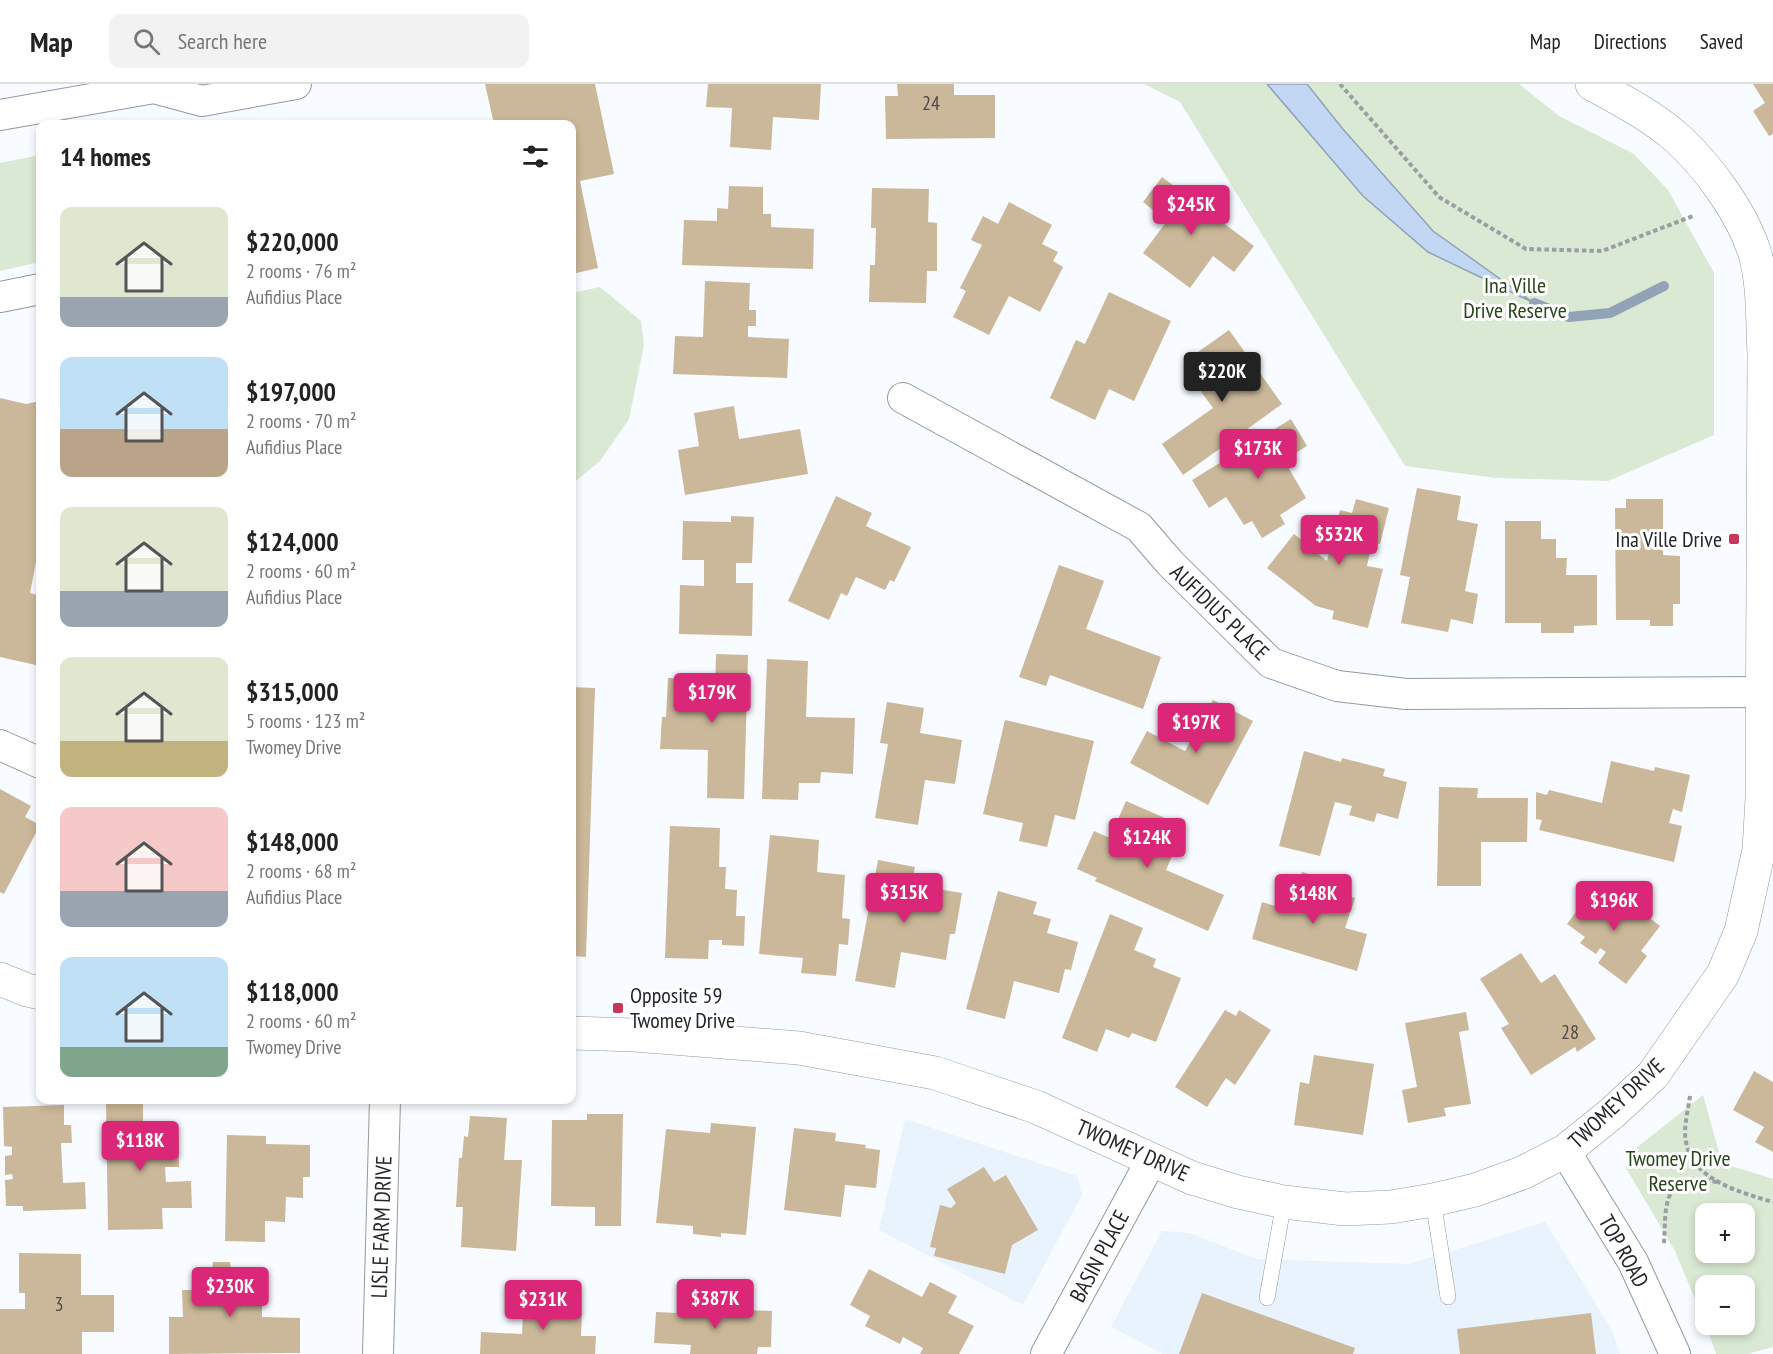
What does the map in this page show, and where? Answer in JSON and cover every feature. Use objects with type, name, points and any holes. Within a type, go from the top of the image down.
[{"type":"street","points":[[0,115],[154,86],[202,101],[296,84]]},
{"type":"street","name":"TWOMEY DRIVE","points":[[576,1033],[634,1035],[799,1048],[935,1073],[1036,1107],[1192,1178],[1238,1192],[1284,1202],[1345,1209],[1391,1207],[1433,1200],[1475,1190],[1522,1173],[1565,1151],[1611,1114],[1653,1075],[1723,974],[1741,931],[1759,850],[1768,509],[1762,310],[1755,254],[1731,202],[1677,137],[1592,84]]},
{"type":"street","points":[[0,297],[36,290]]},
{"type":"street","name":"AUFIDIUS PLACE","points":[[903,398],[1139,527],[1170,563],[1270,663],[1337,686],[1406,694],[1762,692]]},
{"type":"street","points":[[0,745],[36,761]]},
{"type":"street","points":[[0,979],[36,992]]},
{"type":"street","name":"LISLE FARM DRIVE","points":[[378,1354],[385,1104]]},
{"type":"street","name":"TOP ROAD","points":[[1565,1151],[1633,1262],[1675,1354]]},
{"type":"street","name":"BASIN PLACE","points":[[1046,1354],[1152,1159]]},
{"type":"lane","points":[[1433,1200],[1448,1297]]},
{"type":"lane","points":[[1268,1298],[1284,1202]]},
{"type":"path","points":[[1340,84],[1439,197],[1526,249],[1602,251],[1693,216]]},
{"type":"path","points":[[1690,1096],[1685,1142],[1692,1160],[1718,1182],[1773,1202]]},
{"type":"path","points":[[1664,1243],[1668,1196],[1676,1184],[1690,1180],[1718,1182]]},
{"type":"shaded area","points":[[905,1119],[1077,1176],[1082,1195],[1023,1305],[879,1230]]},
{"type":"shaded area","points":[[1545,1222],[1612,1330],[1620,1354],[1163,1354],[1111,1327],[1162,1231],[1190,1233],[1256,1259],[1409,1264]]},
{"type":"green space","name":"Ina Ville Drive Reserve","points":[[1144,84],[1519,84],[1559,116],[1634,154],[1668,190],[1714,273],[1714,435],[1608,481],[1496,478],[1405,466],[1180,102]]},
{"type":"green space","points":[[36,156],[36,263],[0,271],[0,163]]},
{"type":"green space","points":[[600,287],[641,321],[644,345],[629,419],[600,461],[576,481],[576,292]]},
{"type":"green space","name":"Twomey Drive Reserve","points":[[1703,1095],[1722,1163],[1773,1179],[1773,1347],[1747,1354],[1716,1354],[1709,1335],[1755,1335],[1755,1275],[1695,1275],[1695,1299],[1675,1251],[1626,1168],[1630,1153]]},
{"type":"water","points":[[1267,84],[1307,84],[1342,128],[1433,231],[1534,303],[1428,252],[1363,196]]},
{"type":"building","points":[[485,84],[595,84],[614,174],[580,181],[598,268],[576,273],[576,120],[493,120]]},
{"type":"building","points":[[708,84],[821,84],[819,120],[773,117],[771,150],[730,147],[732,108],[706,107]]},
{"type":"building","points":[[897,84],[954,84],[954,95],[995,95],[995,138],[886,139],[885,96],[898,96]]},
{"type":"building","points":[[1753,84],[1773,84],[1773,134],[1769,136],[1753,111],[1765,103]]},
{"type":"building","points":[[1162,177],[1254,246],[1234,272],[1213,256],[1190,288],[1143,253],[1167,221],[1143,202]]},
{"type":"building","points":[[729,186],[763,187],[763,214],[771,214],[771,227],[814,229],[813,269],[682,265],[684,220],[717,221],[717,208],[728,209]]},
{"type":"building","points":[[872,188],[929,189],[928,222],[937,223],[937,271],[927,271],[926,303],[869,302],[870,265],[875,265],[876,228],[871,228]]},
{"type":"building","points":[[1009,202],[1052,225],[1042,244],[1058,252],[1053,261],[1063,267],[1040,312],[1009,296],[989,335],[953,317],[966,291],[960,288],[982,245],[971,240],[983,216],[998,224]]},
{"type":"building","points":[[705,281],[750,283],[749,310],[756,310],[756,326],[748,326],[748,337],[789,339],[787,378],[673,374],[675,336],[703,337]]},
{"type":"building","points":[[1109,292],[1171,321],[1134,401],[1109,389],[1095,420],[1050,398],[1076,340],[1085,344]]},
{"type":"building","points":[[1229,330],[1282,404],[1183,475],[1162,444],[1213,408],[1189,375],[1205,363],[1198,352]]},
{"type":"building","points":[[0,398],[26,404],[36,402],[36,562],[30,593],[36,595],[36,665],[0,657]]},
{"type":"building","points":[[734,406],[739,439],[800,429],[808,474],[685,495],[678,450],[699,446],[694,413]]},
{"type":"building","points":[[1291,419],[1307,446],[1284,460],[1306,498],[1280,515],[1285,524],[1262,538],[1252,521],[1244,525],[1226,497],[1209,508],[1192,480]]},
{"type":"building","points":[[1417,488],[1461,496],[1457,520],[1478,524],[1465,591],[1478,594],[1473,624],[1451,619],[1448,632],[1401,623],[1410,577],[1400,575]]},
{"type":"building","points":[[836,496],[872,513],[866,526],[911,547],[894,582],[890,580],[885,590],[856,577],[847,596],[841,593],[829,620],[788,601]]},
{"type":"building","points":[[1356,499],[1389,508],[1380,544],[1372,543],[1367,566],[1383,569],[1368,628],[1332,619],[1334,611],[1316,606],[1267,568],[1294,534],[1327,561],[1340,510],[1352,513]]},
{"type":"building","points":[[1626,499],[1663,499],[1663,555],[1680,556],[1680,604],[1673,604],[1673,626],[1650,626],[1650,620],[1616,620],[1615,508],[1626,508]]},
{"type":"building","points":[[731,516],[754,517],[752,563],[736,563],[736,583],[753,583],[752,636],[679,634],[680,585],[704,586],[704,560],[682,560],[683,521],[731,522]]},
{"type":"building","points":[[1505,521],[1541,521],[1541,539],[1556,539],[1556,558],[1567,558],[1566,575],[1597,575],[1597,625],[1574,626],[1574,633],[1541,633],[1541,623],[1505,623]]},
{"type":"building","points":[[1059,565],[1104,581],[1086,629],[1161,657],[1143,709],[1050,675],[1046,686],[1019,677]]},
{"type":"building","points":[[716,654],[748,655],[744,799],[707,798],[708,750],[660,749],[662,717],[666,717],[668,678],[701,679],[701,692],[715,692]]},
{"type":"building","points":[[767,659],[808,661],[806,717],[855,718],[853,774],[821,772],[820,783],[799,783],[798,800],[762,799]]},
{"type":"building","points":[[576,687],[595,688],[586,957],[576,956]]},
{"type":"building","points":[[1213,700],[1253,721],[1208,805],[1130,763],[1147,731],[1185,751]]},
{"type":"building","points":[[887,702],[924,708],[920,733],[962,740],[955,784],[925,780],[918,825],[875,818],[888,744],[880,743]]},
{"type":"building","points":[[1005,720],[1094,741],[1075,820],[1055,815],[1047,847],[1019,841],[1023,823],[983,814]]},
{"type":"building","points":[[1304,751],[1341,762],[1342,758],[1385,769],[1383,776],[1407,782],[1398,819],[1377,813],[1374,822],[1349,815],[1352,806],[1335,802],[1320,856],[1279,846]]},
{"type":"building","points":[[1611,761],[1654,771],[1655,767],[1690,775],[1682,812],[1673,809],[1669,823],[1682,826],[1674,862],[1539,830],[1542,820],[1536,819],[1536,792],[1547,795],[1549,790],[1602,803]]},
{"type":"building","points":[[1439,787],[1478,788],[1477,798],[1528,798],[1527,842],[1481,842],[1481,886],[1437,886]]},
{"type":"building","points":[[0,789],[31,806],[25,817],[36,823],[36,833],[4,894],[0,892]]},
{"type":"building","points":[[1126,801],[1165,818],[1155,841],[1175,849],[1166,870],[1224,895],[1208,931],[1095,881],[1097,878],[1077,869],[1094,831],[1110,838]]},
{"type":"building","points":[[670,826],[720,828],[719,867],[726,867],[725,889],[737,890],[736,916],[745,916],[744,946],[722,945],[722,940],[709,940],[708,959],[665,958]]},
{"type":"building","points":[[770,835],[819,840],[817,872],[845,875],[842,918],[850,919],[848,945],[839,944],[836,976],[801,973],[803,958],[759,954]]},
{"type":"building","points":[[878,860],[915,867],[912,885],[962,893],[955,934],[950,934],[946,960],[901,952],[895,988],[855,981]]},
{"type":"building","points":[[1302,872],[1333,881],[1330,891],[1355,898],[1345,928],[1367,934],[1357,971],[1252,939],[1262,902],[1291,911]]},
{"type":"building","points":[[1596,885],[1626,908],[1630,903],[1660,926],[1641,951],[1647,956],[1626,984],[1598,963],[1606,952],[1600,948],[1596,954],[1580,943],[1585,937],[1567,924]]},
{"type":"building","points":[[998,891],[1037,902],[1033,914],[1051,919],[1047,933],[1078,942],[1071,970],[1065,969],[1059,993],[1014,981],[1005,1019],[966,1009]]},
{"type":"building","points":[[1110,914],[1143,928],[1134,950],[1156,959],[1153,967],[1181,978],[1156,1042],[1132,1033],[1129,1038],[1106,1029],[1097,1052],[1062,1038]]},
{"type":"building","points":[[1521,953],[1541,983],[1555,974],[1596,1039],[1577,1052],[1575,1047],[1531,1075],[1501,1028],[1509,1024],[1480,979]]},
{"type":"building","points":[[1225,1010],[1236,1016],[1239,1010],[1271,1030],[1235,1085],[1226,1078],[1207,1107],[1175,1087]]},
{"type":"building","points":[[1466,1012],[1469,1030],[1459,1032],[1471,1104],[1444,1108],[1446,1116],[1408,1123],[1402,1090],[1417,1087],[1405,1023]]},
{"type":"building","points":[[1314,1055],[1374,1064],[1363,1135],[1294,1125],[1300,1082],[1309,1084]]},
{"type":"building","points":[[1754,1071],[1773,1082],[1773,1152],[1755,1142],[1764,1127],[1733,1110]]},
{"type":"building","points":[[106,1104],[143,1104],[143,1137],[179,1137],[179,1167],[165,1167],[166,1182],[191,1181],[192,1208],[162,1208],[163,1229],[108,1230]]},
{"type":"building","points":[[64,1105],[64,1125],[71,1125],[72,1143],[61,1143],[63,1183],[85,1182],[86,1209],[23,1211],[23,1206],[6,1206],[5,1180],[13,1179],[12,1174],[5,1175],[5,1156],[12,1155],[12,1147],[4,1146],[3,1107]]},
{"type":"building","points":[[587,1114],[623,1114],[621,1226],[595,1226],[595,1207],[551,1206],[552,1120],[587,1120]]},
{"type":"building","points":[[470,1116],[507,1118],[504,1160],[522,1160],[516,1251],[461,1247],[463,1207],[456,1207],[459,1158],[462,1158],[464,1136],[468,1137]]},
{"type":"building","points":[[711,1123],[756,1127],[746,1235],[721,1233],[721,1237],[693,1234],[693,1226],[656,1223],[666,1129],[710,1133]]},
{"type":"building","points":[[794,1128],[836,1133],[835,1141],[866,1145],[865,1148],[880,1150],[876,1188],[845,1185],[841,1217],[784,1210]]},
{"type":"building","points":[[227,1135],[266,1136],[266,1144],[310,1145],[310,1177],[303,1177],[303,1198],[286,1197],[285,1222],[265,1221],[265,1242],[225,1241]]},
{"type":"building","points":[[984,1167],[994,1182],[1006,1175],[1038,1230],[1012,1245],[1005,1274],[934,1256],[936,1248],[930,1247],[940,1205],[951,1208],[956,1203],[947,1189]]},
{"type":"building","points":[[19,1253],[81,1254],[81,1295],[114,1295],[114,1332],[82,1332],[82,1354],[0,1354],[0,1309],[25,1309],[25,1293],[19,1293]]},
{"type":"building","points":[[213,1262],[230,1262],[231,1271],[262,1271],[262,1317],[300,1318],[300,1353],[169,1354],[169,1317],[183,1317],[182,1290],[201,1290],[202,1271],[212,1271]]},
{"type":"building","points":[[869,1269],[922,1297],[930,1282],[957,1296],[948,1313],[974,1326],[959,1354],[920,1354],[923,1348],[903,1337],[900,1344],[865,1326],[870,1316],[850,1305]]},
{"type":"building","points":[[1202,1293],[1355,1348],[1353,1354],[1179,1354]]},
{"type":"building","points":[[524,1295],[568,1297],[568,1313],[582,1314],[581,1336],[596,1336],[595,1354],[480,1354],[481,1332],[522,1334]]},
{"type":"building","points":[[677,1307],[772,1311],[771,1347],[758,1347],[757,1354],[690,1354],[691,1345],[654,1343],[656,1312],[677,1313]]},
{"type":"building","points":[[1591,1313],[1596,1354],[1460,1354],[1457,1329]]},
{"type":"waterway","points":[[1534,303],[1569,317],[1610,313],[1664,286]]},
{"type":"place","name":"Ina Ville Drive","points":[[1734,539]]},
{"type":"place","name":"Opposite 59 Twomey Drive","points":[[618,1008]]}]
